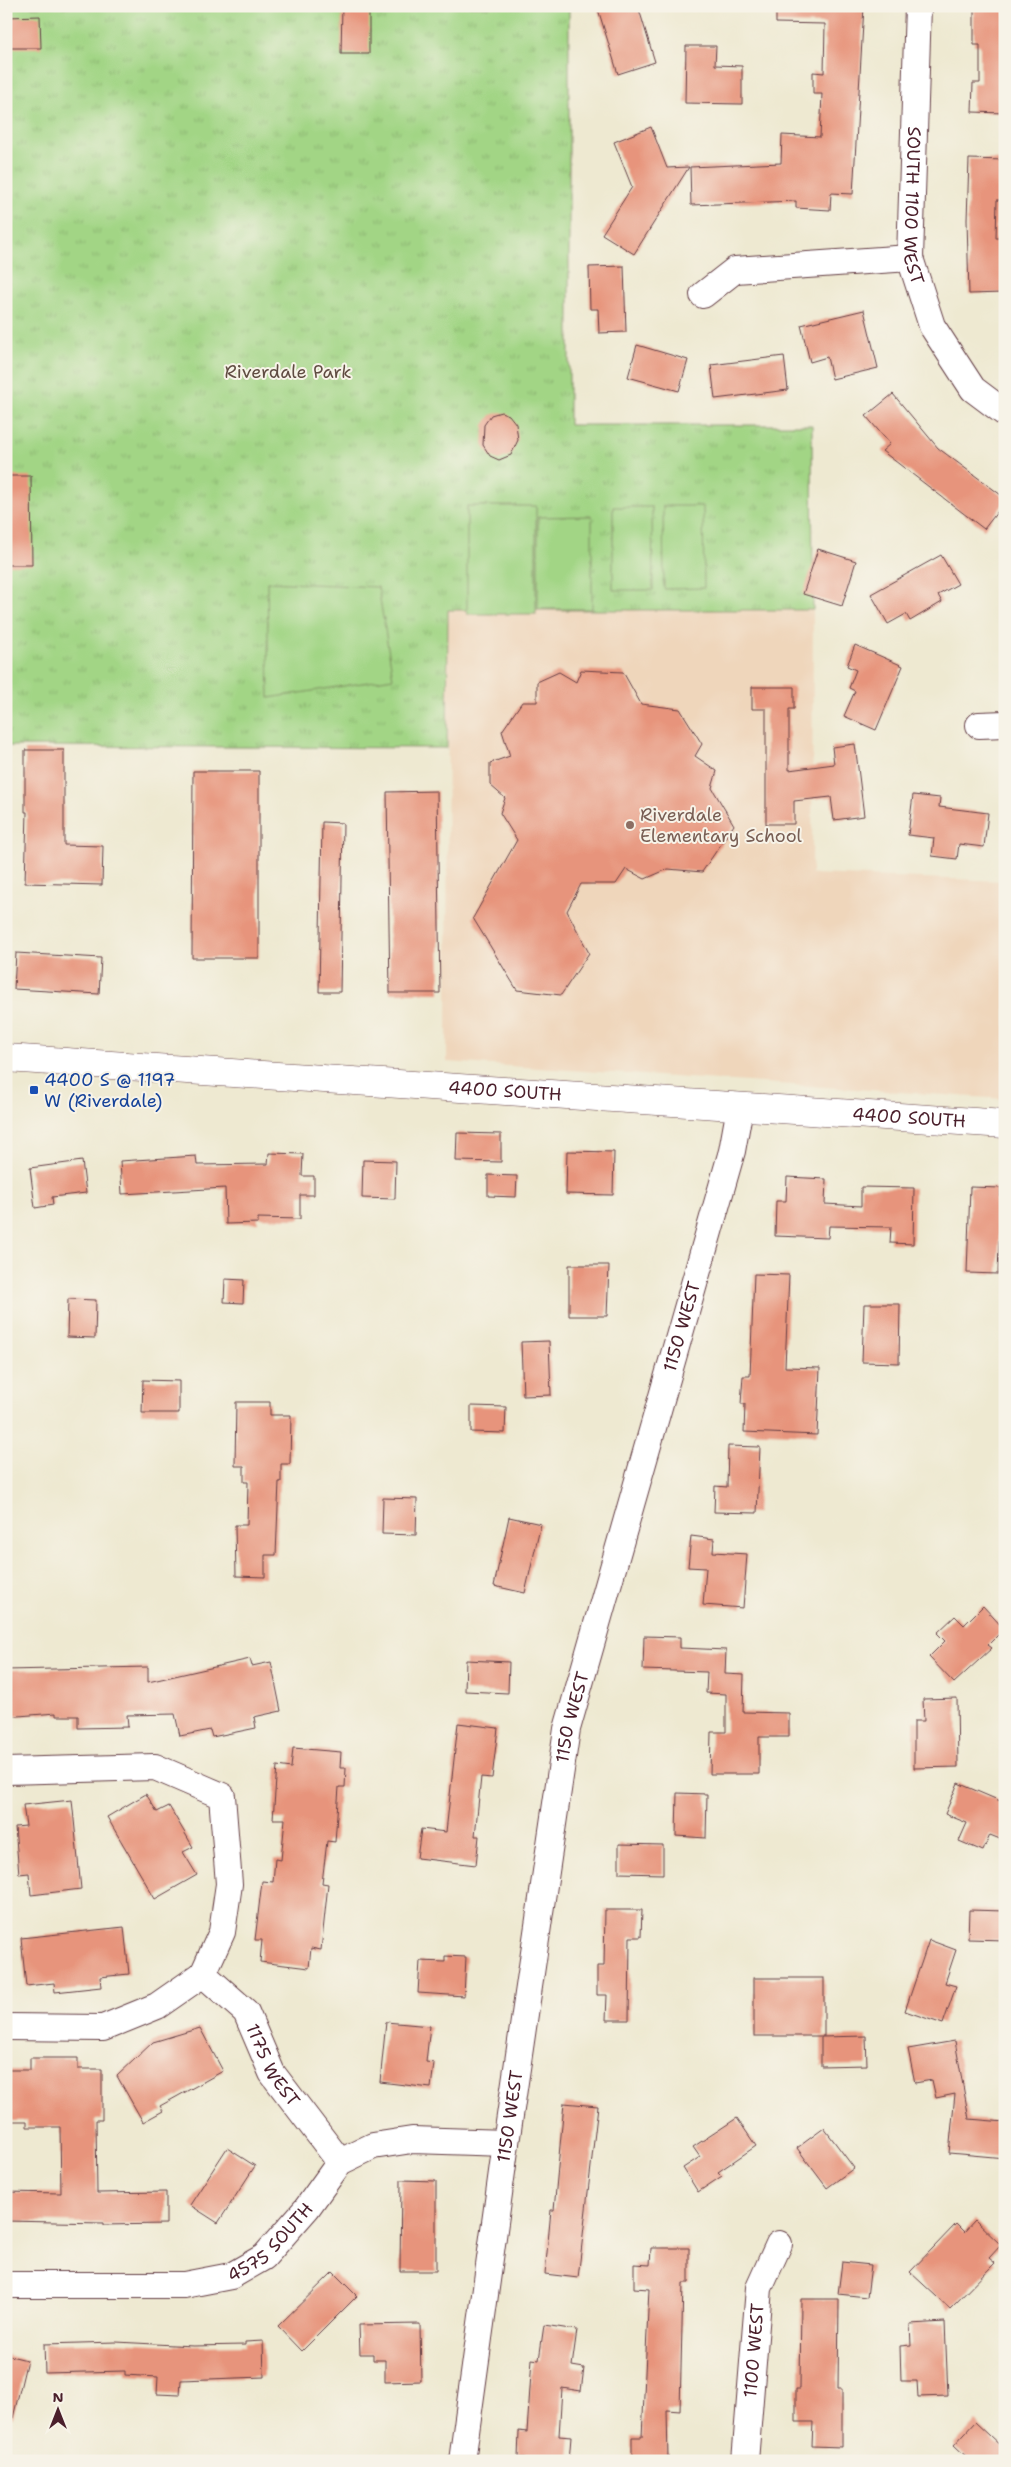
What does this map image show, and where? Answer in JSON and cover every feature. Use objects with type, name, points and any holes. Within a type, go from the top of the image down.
[{"type":"street","name":"SOUTH 1100 WEST","points":[[918,6],[910,258],[932,326],[973,389],[1005,413]]},
{"type":"street","points":[[703,295],[735,270],[910,258]]},
{"type":"street","points":[[979,724],[1005,724]]},
{"type":"street","name":"4400 SOUTH","points":[[6,1058],[1005,1124]]},
{"type":"street","name":"1150 WEST","points":[[462,2461],[506,2143],[567,1730],[732,1151],[740,1107]]},
{"type":"street","points":[[6,1771],[156,1767],[222,1796],[229,1884],[222,1932],[203,1974],[157,2006],[103,2028],[6,2027]]},
{"type":"street","name":"1175 WEST","points":[[203,1974],[246,2012],[272,2072],[340,2162]]},
{"type":"street","name":"4575 SOUTH","points":[[6,2286],[184,2285],[232,2276],[264,2257],[306,2208],[340,2162],[373,2146],[412,2140],[506,2143]]},
{"type":"street","name":"1100 WEST","points":[[745,2461],[759,2288],[780,2244]]},
{"type":"shaded area","name":"Riverdale Elementary School","points":[[448,610],[813,610],[812,874],[1005,881],[1005,1099],[447,1062]]},
{"type":"green space","name":"Riverdale Park","points":[[6,6],[569,6],[569,425],[812,425],[813,610],[448,610],[447,748],[6,746]]},
{"type":"green space","points":[[467,506],[536,506],[536,614],[467,614]]},
{"type":"green space","points":[[663,506],[703,506],[704,588],[664,589]]},
{"type":"green space","points":[[613,507],[652,507],[653,590],[613,590]]},
{"type":"green space","points":[[592,516],[592,609],[538,609],[538,517]]},
{"type":"green space","points":[[267,582],[378,587],[393,678],[269,698]]},
{"type":"building","points":[[342,6],[369,6],[369,54],[341,54]]},
{"type":"building","points":[[597,6],[638,6],[655,62],[618,74]]},
{"type":"building","points":[[776,6],[864,6],[853,194],[831,193],[830,210],[796,208],[796,201],[691,205],[690,167],[781,163],[782,135],[820,137],[822,94],[813,94],[813,72],[824,73],[825,24],[776,23]]},
{"type":"building","points":[[974,6],[1005,6],[1005,113],[972,112],[973,83],[980,83],[980,45],[974,45]]},
{"type":"building","points":[[40,16],[41,48],[8,48],[7,17]]},
{"type":"building","points":[[686,46],[716,46],[715,65],[742,66],[742,104],[685,103]]},
{"type":"building","points":[[651,127],[667,168],[689,167],[634,254],[602,234],[632,187],[614,142]]},
{"type":"building","points":[[969,159],[1005,160],[1005,200],[997,200],[996,238],[1005,238],[1005,263],[1002,263],[1003,293],[969,294],[967,220]]},
{"type":"building","points":[[624,266],[626,332],[599,333],[598,309],[590,309],[589,267]]},
{"type":"building","points":[[864,310],[878,368],[832,379],[827,357],[810,362],[801,325]]},
{"type":"building","points":[[637,345],[688,360],[679,391],[628,377]]},
{"type":"building","points":[[784,356],[788,390],[715,399],[711,365]]},
{"type":"building","points":[[893,394],[938,448],[1005,498],[1005,502],[984,529],[882,451],[890,444],[866,416]]},
{"type":"building","points":[[501,412],[509,415],[516,424],[518,440],[511,455],[499,460],[490,456],[483,445],[484,425],[491,415]]},
{"type":"building","points":[[6,476],[31,476],[32,565],[6,565]]},
{"type":"building","points":[[818,549],[856,561],[842,606],[803,594]]},
{"type":"building","points":[[941,555],[958,584],[938,595],[942,602],[910,621],[906,614],[888,624],[871,594]]},
{"type":"building","points":[[855,645],[903,666],[876,730],[844,716],[855,691],[849,688],[856,670],[847,666]]},
{"type":"building","points":[[581,670],[623,672],[641,704],[680,709],[702,744],[695,756],[717,771],[712,788],[734,825],[702,872],[668,869],[645,879],[626,869],[616,884],[581,884],[567,911],[589,953],[561,995],[517,990],[473,918],[517,840],[500,813],[505,798],[490,785],[490,763],[510,756],[502,731],[522,702],[537,702],[537,682],[559,672],[576,682]]},
{"type":"building","points":[[752,687],[794,687],[794,709],[789,709],[789,770],[834,764],[832,747],[855,744],[864,816],[834,820],[831,797],[794,801],[794,824],[766,824],[766,709],[752,709]]},
{"type":"building","points":[[25,750],[64,750],[64,845],[103,846],[102,885],[25,883],[27,812],[25,812]]},
{"type":"building","points":[[193,771],[259,771],[259,958],[192,958]]},
{"type":"building","points":[[437,791],[440,993],[390,993],[387,792]]},
{"type":"building","points":[[913,795],[940,798],[939,807],[988,813],[984,847],[959,844],[957,859],[932,856],[934,838],[908,835]]},
{"type":"building","points":[[322,822],[343,823],[340,992],[319,992]]},
{"type":"building","points":[[16,953],[101,958],[99,994],[14,989]]},
{"type":"building","points":[[457,1133],[501,1134],[501,1162],[456,1161]]},
{"type":"building","points":[[567,1151],[614,1152],[613,1195],[566,1194]]},
{"type":"building","points":[[269,1153],[303,1154],[302,1176],[314,1176],[314,1195],[300,1195],[300,1219],[258,1218],[258,1223],[226,1224],[225,1188],[122,1194],[120,1161],[196,1156],[197,1165],[268,1164]]},
{"type":"building","points":[[363,1160],[396,1161],[395,1199],[362,1198]]},
{"type":"building","points":[[82,1161],[86,1193],[52,1197],[53,1205],[35,1208],[30,1168]]},
{"type":"building","points":[[488,1175],[517,1176],[516,1197],[488,1196]]},
{"type":"building","points":[[787,1177],[826,1179],[825,1204],[861,1206],[861,1187],[914,1188],[913,1244],[890,1243],[891,1227],[829,1226],[828,1238],[775,1236],[776,1201],[786,1201]]},
{"type":"building","points":[[970,1187],[1001,1188],[998,1274],[967,1273]]},
{"type":"building","points":[[569,1265],[609,1265],[607,1316],[569,1316]]},
{"type":"building","points":[[754,1274],[789,1275],[785,1367],[820,1368],[817,1435],[744,1432],[745,1404],[741,1404],[743,1376],[750,1376]]},
{"type":"building","points":[[225,1279],[244,1280],[243,1303],[224,1302]]},
{"type":"building","points":[[68,1299],[96,1300],[95,1338],[67,1337]]},
{"type":"building","points":[[864,1304],[900,1304],[899,1363],[862,1362]]},
{"type":"building","points":[[549,1341],[551,1395],[523,1396],[521,1342]]},
{"type":"building","points":[[143,1380],[179,1381],[179,1413],[142,1413]]},
{"type":"building","points":[[236,1402],[270,1402],[270,1415],[291,1415],[290,1464],[281,1464],[281,1482],[279,1482],[276,1555],[265,1555],[265,1577],[236,1576],[235,1525],[247,1525],[248,1482],[244,1482],[244,1466],[235,1466]]},
{"type":"building","points":[[471,1406],[506,1407],[505,1433],[471,1432]]},
{"type":"building","points":[[728,1446],[760,1447],[757,1513],[714,1512],[715,1486],[727,1487]]},
{"type":"building","points":[[383,1498],[417,1499],[416,1535],[382,1534]]},
{"type":"building","points":[[509,1517],[541,1524],[525,1593],[494,1586]]},
{"type":"building","points":[[691,1536],[714,1539],[713,1552],[747,1554],[743,1608],[703,1605],[706,1568],[688,1567]]},
{"type":"building","points":[[983,1606],[1004,1629],[988,1645],[992,1648],[954,1683],[929,1657],[945,1641],[937,1633],[955,1616],[964,1625]]},
{"type":"building","points":[[644,1636],[680,1637],[680,1648],[726,1650],[725,1674],[744,1675],[743,1712],[789,1713],[789,1737],[759,1737],[759,1774],[710,1774],[711,1732],[726,1732],[726,1694],[706,1693],[707,1672],[643,1670]]},
{"type":"building","points":[[250,1659],[252,1666],[271,1662],[281,1711],[254,1717],[256,1728],[212,1737],[210,1730],[180,1736],[175,1714],[127,1715],[128,1727],[78,1728],[78,1716],[56,1716],[56,1713],[6,1717],[6,1670],[148,1667],[148,1682]]},
{"type":"building","points":[[466,1660],[509,1662],[508,1693],[465,1691]]},
{"type":"building","points":[[957,1698],[958,1767],[914,1768],[914,1721],[924,1721],[923,1699]]},
{"type":"building","points":[[458,1723],[498,1728],[492,1778],[481,1777],[475,1836],[479,1836],[476,1865],[417,1858],[421,1829],[446,1832]]},
{"type":"building","points":[[293,1748],[341,1752],[340,1768],[346,1768],[345,1787],[339,1787],[335,1842],[327,1841],[322,1883],[328,1884],[321,1950],[311,1948],[309,1968],[260,1962],[262,1940],[255,1940],[262,1881],[273,1882],[275,1859],[281,1860],[285,1819],[273,1819],[277,1766],[291,1768]]},
{"type":"building","points":[[958,1783],[1005,1803],[1005,1841],[990,1835],[983,1851],[959,1841],[967,1823],[945,1814]]},
{"type":"building","points":[[677,1793],[707,1794],[706,1838],[676,1836]]},
{"type":"building","points":[[146,1794],[157,1812],[169,1806],[193,1847],[183,1852],[197,1875],[155,1899],[107,1817]]},
{"type":"building","points":[[72,1800],[81,1889],[31,1895],[29,1873],[19,1874],[15,1827],[26,1826],[23,1805]]},
{"type":"building","points":[[619,1844],[663,1845],[663,1874],[619,1873]]},
{"type":"building","points":[[605,1910],[642,1910],[641,1937],[630,1937],[629,2020],[606,2020],[607,1995],[597,1995],[597,1966],[604,1966]]},
{"type":"building","points":[[969,1910],[1005,1911],[1005,1940],[968,1939]]},
{"type":"building","points":[[124,1927],[129,1974],[100,1977],[101,1987],[55,1992],[54,1983],[26,1986],[21,1938]]},
{"type":"building","points":[[929,1940],[956,1950],[945,1983],[956,1986],[943,2024],[905,2011]]},
{"type":"building","points":[[445,1956],[466,1957],[464,1996],[418,1993],[420,1961],[445,1962]]},
{"type":"building","points":[[754,1978],[824,1978],[824,2036],[754,2036]]},
{"type":"building","points":[[386,2022],[430,2026],[426,2062],[434,2063],[431,2088],[380,2082]]},
{"type":"building","points":[[200,2028],[223,2071],[160,2106],[163,2111],[143,2122],[117,2076],[153,2042]]},
{"type":"building","points":[[866,2036],[867,2065],[821,2066],[821,2037]]},
{"type":"building","points":[[955,2041],[969,2119],[1005,2122],[1005,2158],[949,2153],[955,2094],[936,2098],[932,2080],[915,2083],[908,2049]]},
{"type":"building","points":[[30,2058],[78,2058],[78,2069],[102,2069],[102,2120],[96,2120],[97,2193],[166,2192],[166,2224],[103,2225],[103,2223],[6,2221],[6,2192],[61,2193],[60,2127],[27,2127],[27,2121],[7,2121],[7,2070],[30,2070]]},
{"type":"building","points":[[564,2103],[598,2106],[578,2278],[545,2274],[551,2210],[554,2210]]},
{"type":"building","points":[[737,2118],[756,2146],[718,2172],[722,2176],[698,2192],[683,2168],[700,2157],[693,2147]]},
{"type":"building","points":[[824,2128],[854,2168],[827,2188],[797,2148]]},
{"type":"building","points":[[227,2148],[255,2166],[218,2223],[190,2205]]},
{"type":"building","points":[[401,2180],[436,2181],[436,2271],[400,2271]]},
{"type":"building","points":[[975,2220],[1001,2245],[989,2258],[995,2263],[950,2309],[910,2272],[956,2224],[964,2232]]},
{"type":"building","points":[[651,2248],[689,2248],[689,2283],[683,2283],[680,2411],[667,2410],[668,2461],[632,2461],[632,2437],[642,2437],[649,2289],[634,2288],[634,2264],[650,2265]]},
{"type":"building","points":[[842,2262],[871,2265],[867,2297],[838,2294]]},
{"type":"building","points":[[333,2272],[357,2296],[302,2351],[278,2326]]},
{"type":"building","points":[[801,2299],[839,2299],[838,2389],[842,2389],[842,2447],[812,2446],[813,2422],[796,2422],[796,2389],[800,2389]]},
{"type":"building","points":[[945,2322],[948,2396],[918,2397],[917,2381],[901,2381],[900,2346],[911,2345],[910,2324]]},
{"type":"building","points":[[420,2324],[421,2381],[385,2382],[385,2360],[373,2360],[373,2354],[360,2354],[359,2325]]},
{"type":"building","points":[[544,2325],[577,2330],[572,2366],[584,2368],[581,2391],[562,2388],[559,2436],[571,2437],[569,2461],[524,2461],[525,2458],[518,2458],[519,2431],[527,2432],[532,2359],[539,2360]]},
{"type":"building","points":[[263,2341],[264,2377],[181,2380],[180,2395],[157,2394],[158,2377],[125,2375],[125,2371],[45,2373],[44,2344],[116,2342],[193,2346],[245,2345],[245,2342]]},
{"type":"building","points":[[6,2355],[27,2360],[13,2418],[6,2417]]},
{"type":"building","points":[[975,2422],[1005,2450],[1005,2461],[971,2461],[954,2445]]},
{"type":"place","name":"Riverdale Elementary School","points":[[630,825]]},
{"type":"place","name":"4400 S @ 1197 W (Riverdale)","points":[[34,1090]]}]
